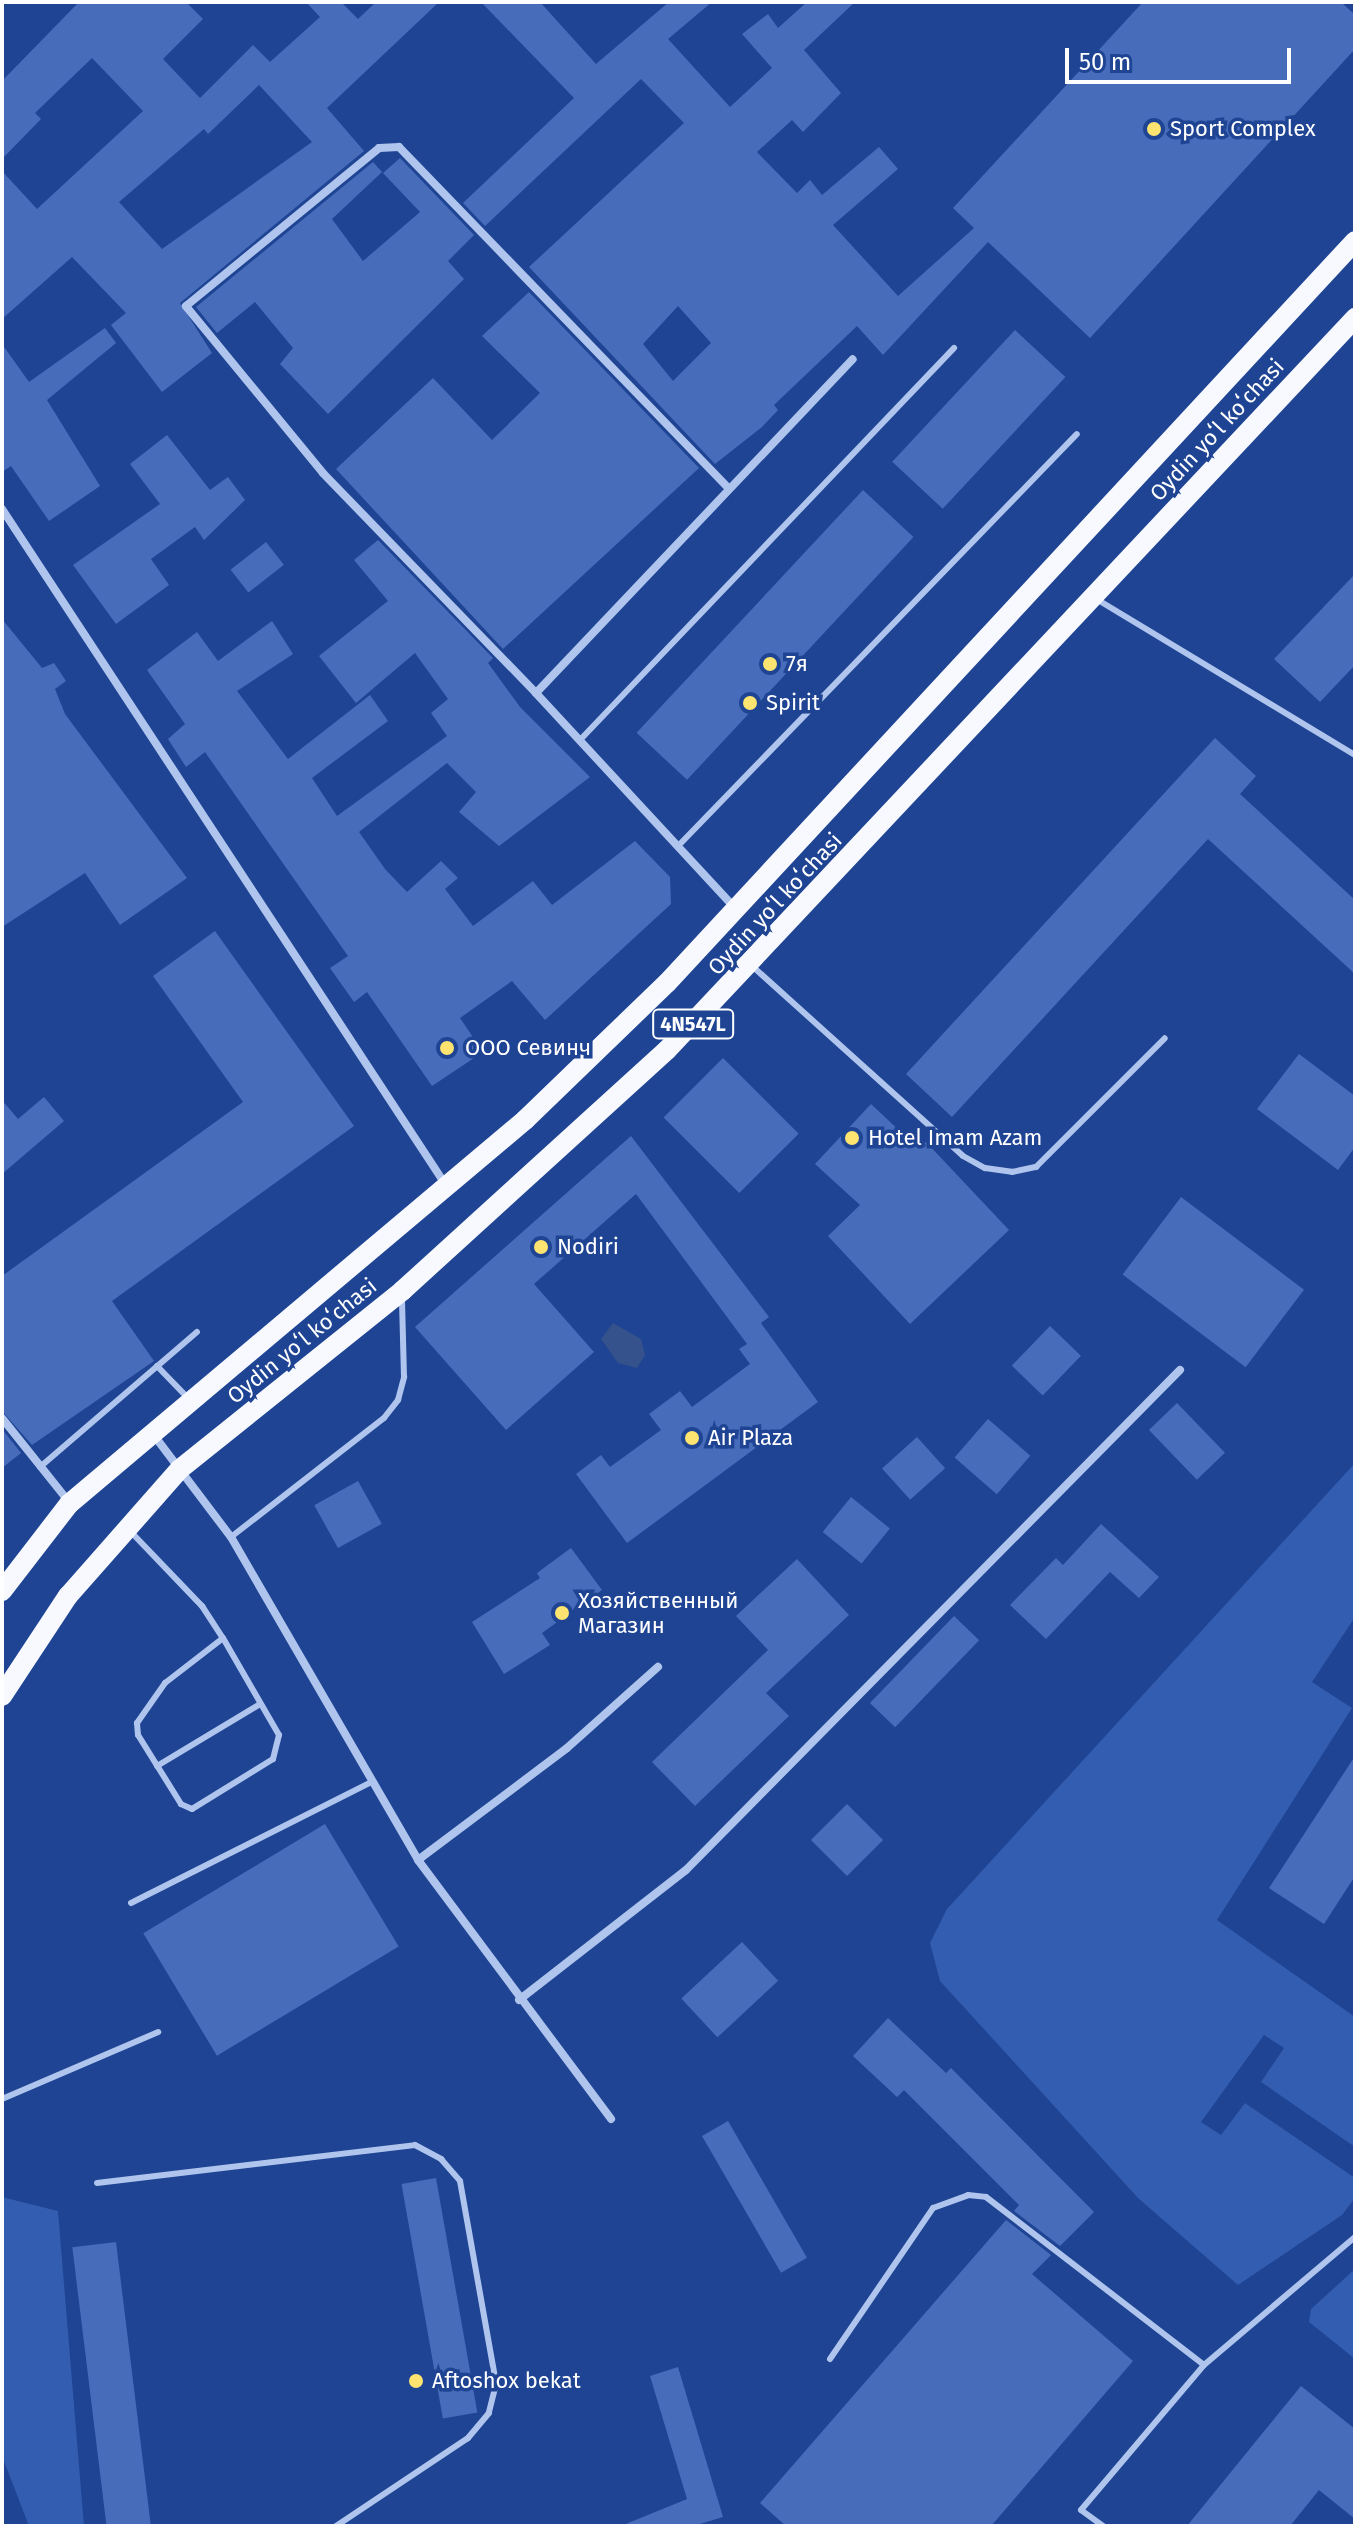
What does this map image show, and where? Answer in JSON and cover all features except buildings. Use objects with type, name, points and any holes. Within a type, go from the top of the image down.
[{"type":"main road","name":"Oydin yoʻl koʻchasi","points":[[2,1591],[22,1560],[69,1504],[150,1430],[536,1110],[737,911],[1355,241]]},
{"type":"main road","name":"Oydin yoʻl koʻchasi","points":[[2,1696],[68,1596],[125,1527],[180,1469],[402,1291],[580,1134],[751,965],[1355,318]]},
{"type":"street","points":[[727,487],[399,147],[379,148],[186,306],[323,473],[681,843],[737,911]]},
{"type":"street","points":[[536,693],[727,487],[853,359]]},
{"type":"street","points":[[2,509],[446,1187]]},
{"type":"street","points":[[519,2000],[686,1870],[1180,1370]]},
{"type":"street","points":[[2,1418],[69,1504]]},
{"type":"street","points":[[150,1430],[231,1537],[418,1860],[519,2000],[611,2119]]},
{"type":"street","points":[[2,1568],[22,1560]]},
{"type":"street","points":[[418,1860],[567,1748],[658,1667]]},
{"type":"lane","points":[[580,740],[954,348]]},
{"type":"lane","points":[[681,843],[1077,434]]},
{"type":"lane","points":[[1093,597],[1355,755]]},
{"type":"lane","points":[[751,965],[963,1156],[985,1168],[1012,1172],[1036,1167],[1165,1038]]},
{"type":"lane","points":[[231,1537],[384,1418],[398,1400],[404,1377],[402,1291]]},
{"type":"lane","points":[[40,1467],[197,1332]]},
{"type":"lane","points":[[157,1366],[188,1399]]},
{"type":"lane","points":[[125,1527],[202,1606],[223,1638],[280,1744],[258,1771],[192,1809],[181,1804],[138,1735],[146,1704],[223,1638]]},
{"type":"lane","points":[[157,1766],[260,1704]]},
{"type":"lane","points":[[131,1903],[372,1782]]},
{"type":"lane","points":[[2,2099],[158,2032]]},
{"type":"lane","points":[[97,2183],[415,2145],[441,2159],[460,2181],[496,2384],[489,2413],[468,2438],[336,2526]]},
{"type":"lane","points":[[830,2359],[933,2208],[968,2195],[986,2197],[1204,2365]]},
{"type":"lane","points":[[1103,2526],[1081,2510],[1204,2365],[1355,2237]]},
{"type":"shaded area","points":[[613,1323],[641,1339],[645,1355],[637,1368],[618,1363],[601,1339]]},
{"type":"shaded area","points":[[1355,1463],[1355,1617],[1312,1682],[1352,1708],[1217,1920],[1355,2017],[1355,2147],[1261,2082],[1284,2048],[1264,2035],[1201,2122],[1221,2135],[1245,2103],[1355,2178],[1355,2198],[1342,2215],[1238,2285],[1138,2198],[940,1981],[930,1943],[947,1909]]},
{"type":"shaded area","points":[[2,2197],[58,2211],[84,2526],[29,2526],[2,2456]]},
{"type":"shaded area","points":[[1355,2269],[1355,2359],[1309,2322],[1311,2309]]},
{"type":"place","name":"Sport Complex","points":[[1154,129]]},
{"type":"place","name":"7я","points":[[770,664]]},
{"type":"place","name":"Spirit","points":[[750,703]]},
{"type":"place","name":"ООО Севинч","points":[[447,1048]]},
{"type":"place","name":"Hotel Imam Azam","points":[[852,1138]]},
{"type":"place","name":"Nodiri","points":[[541,1247]]},
{"type":"place","name":"Air Plaza","points":[[692,1438]]},
{"type":"place","name":"Хозяйственный Магазин","points":[[562,1613]]},
{"type":"place","name":"Aftoshox bekat","points":[[416,2381]]}]
